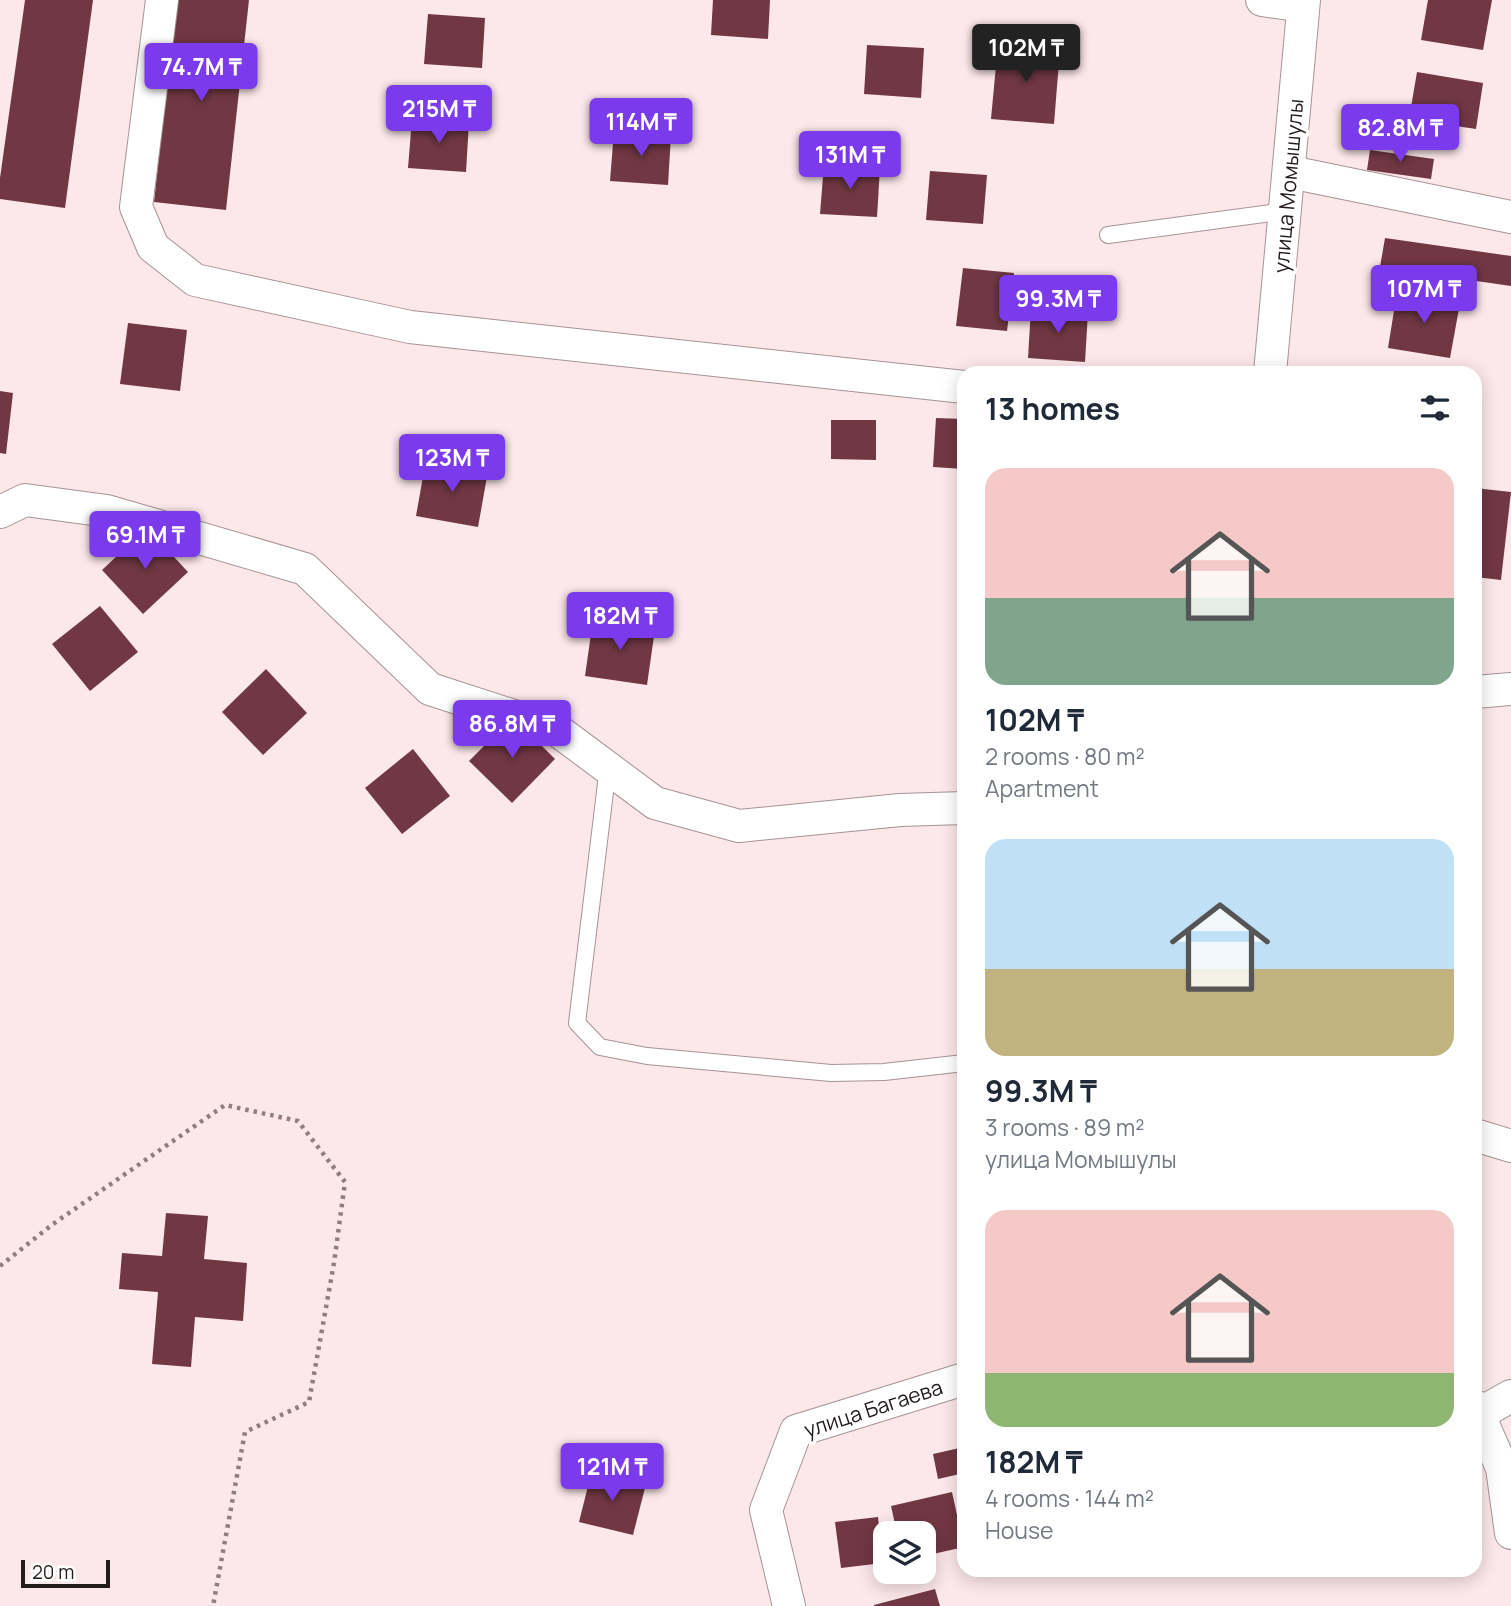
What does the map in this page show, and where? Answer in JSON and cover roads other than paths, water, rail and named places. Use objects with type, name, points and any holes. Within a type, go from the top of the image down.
[{"type":"street","points":[[162,0],[136,207],[153,247],[195,280],[410,327],[957,386]]},
{"type":"street","points":[[1262,0],[1303,3]]},
{"type":"street","name":"улица Момышулы","points":[[1271,366],[1303,3]]},
{"type":"street","points":[[1290,172],[1511,217]]},
{"type":"street","points":[[0,512],[25,500],[107,511],[305,569],[430,689],[557,730],[655,803],[739,826],[900,810],[957,808]]},
{"type":"street","points":[[1482,691],[1511,689]]},
{"type":"street","points":[[1482,1137],[1511,1146]]},
{"type":"street","name":"улица Багаева","points":[[789,1606],[766,1510],[796,1431],[957,1381]]},
{"type":"street","points":[[1482,1408],[1511,1396]]},
{"type":"street","points":[[1482,1422],[1502,1468],[1511,1533]]},
{"type":"lane","points":[[1108,235],[1286,211]]},
{"type":"lane","points":[[608,767],[577,1023],[600,1047],[647,1056],[831,1073],[884,1072],[957,1064]]}]
